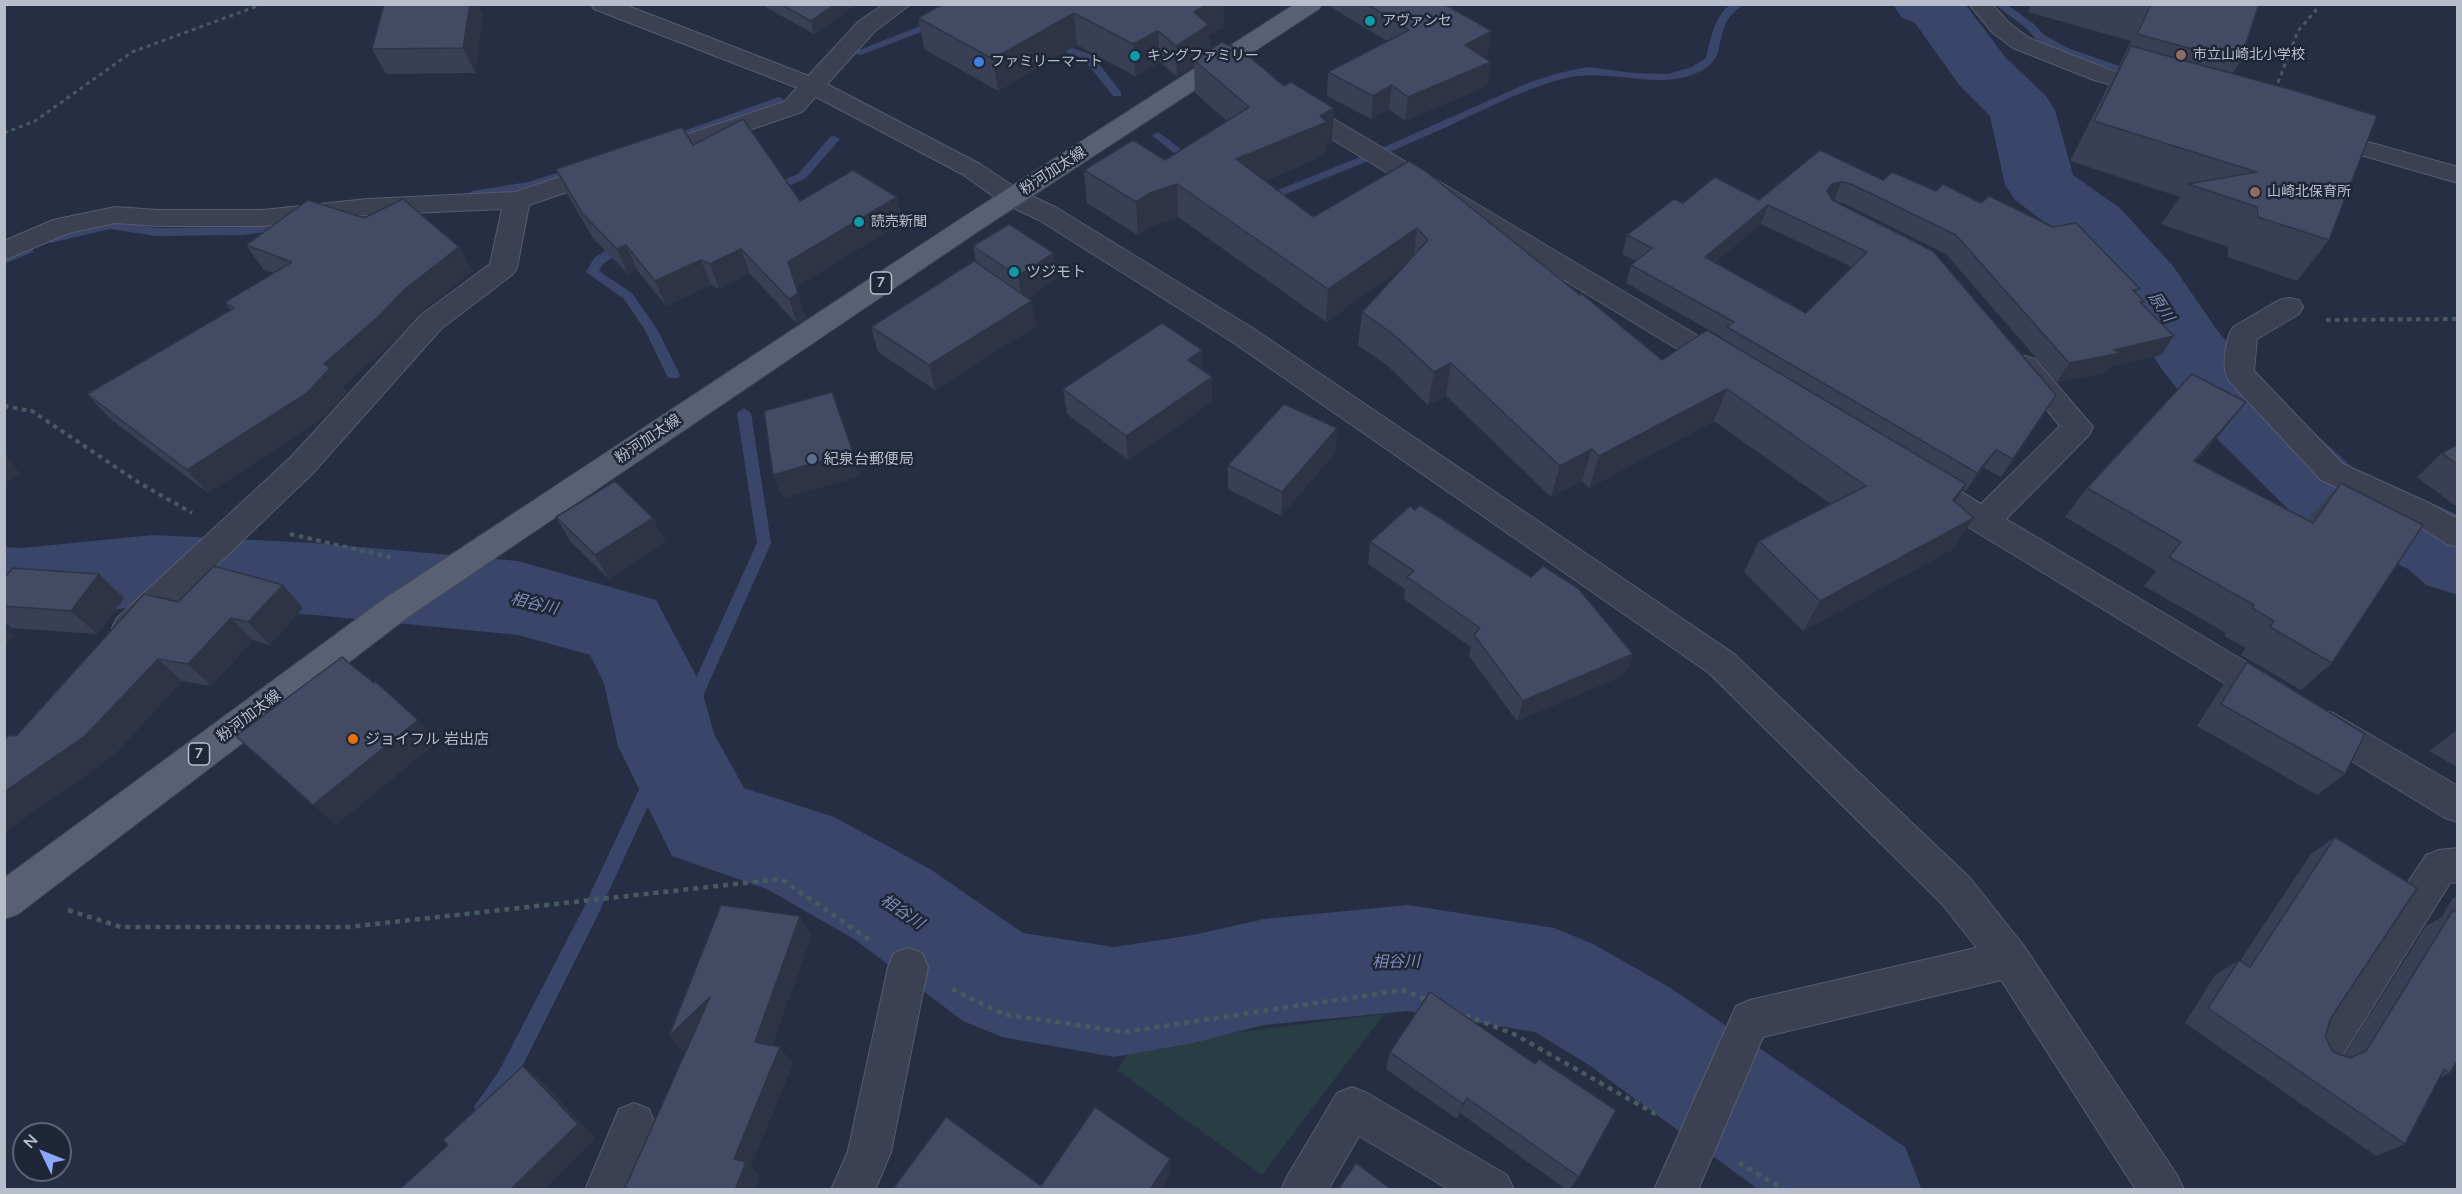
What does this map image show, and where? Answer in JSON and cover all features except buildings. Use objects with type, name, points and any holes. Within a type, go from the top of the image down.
[{"type":"main road","name":"粉河加太線","points":[[4,901],[396,608],[1012,197],[1231,68],[1311,4]]},
{"type":"street","points":[[602,4],[811,85],[971,169],[1012,197],[1048,214],[1242,334],[1721,663],[1956,891],[2010,960],[2162,1190]]},
{"type":"street","points":[[4,251],[62,226],[115,215],[158,218],[263,218],[367,207],[517,200],[793,107],[867,27],[900,4]]},
{"type":"street","points":[[1980,4],[2000,27],[2021,43],[2102,75],[2180,96]]},
{"type":"street","points":[[1279,96],[1750,380]]},
{"type":"street","points":[[2265,119],[2457,175]]},
{"type":"street","points":[[111,647],[302,465],[431,322],[503,268],[517,200]]},
{"type":"street","points":[[2289,307],[2243,334],[2239,374],[2332,472],[2418,511],[2457,535]]},
{"type":"street","points":[[1984,521],[2078,427],[2010,349]]},
{"type":"street","points":[[1903,472],[2457,806]]},
{"type":"street","points":[[2322,1049],[2439,867],[2457,865]]},
{"type":"street","points":[[1676,1190],[1750,1020],[2010,960]]},
{"type":"street","points":[[852,1190],[869,1152],[908,967]]},
{"type":"street","points":[[1303,1190],[1352,1107],[1492,1190]]},
{"type":"street","points":[[607,1190],[634,1124]]},
{"type":"path","points":[[4,132],[35,120],[132,52],[263,4]]},
{"type":"path","points":[[2265,119],[2282,68],[2298,31],[2317,9],[2316,4]]},
{"type":"path","points":[[2289,307],[2317,320],[2457,319]]},
{"type":"path","points":[[67,909],[121,927],[348,927],[781,879],[908,967],[1003,1014],[1124,1032],[1403,990],[1436,1003]]},
{"type":"path","points":[[1447,1008],[1514,1034],[1702,1130],[1785,1190]]},
{"type":"shaded area","points":[[1384,1014],[1262,1175],[1117,1070],[1134,1045]]},
{"type":"waterway","points":[[1262,199],[1386,150],[1532,85],[1559,76],[1587,70],[1634,76],[1668,77],[1696,69],[1711,59],[1720,24],[1727,12],[1738,4]]},
{"type":"waterway","name":"原川","points":[[1923,4],[1937,10],[1983,72],[2022,110],[2040,185],[2094,224],[2146,284],[2189,349],[2244,416],[2323,491],[2439,545],[2458,560]]},
{"type":"waterway","points":[[1999,4],[2030,26],[2040,37],[2064,50],[2137,74]]},
{"type":"waterway","points":[[857,53],[938,22]]},
{"type":"waterway","points":[[1051,43],[1088,57],[1117,94]]},
{"type":"waterway","points":[[667,139],[779,100]]},
{"type":"waterway","points":[[1158,135],[1193,163]]},
{"type":"waterway","points":[[770,190],[802,176],[834,139]]},
{"type":"waterway","points":[[472,195],[529,185],[577,171]]},
{"type":"waterway","points":[[51,239],[60,235],[110,225],[156,232],[243,231],[291,225]]},
{"type":"waterway","points":[[626,242],[598,261],[592,272],[628,296],[651,329],[673,375]]},
{"type":"waterway","points":[[4,260],[29,249]]},
{"type":"waterway","points":[[484,1107],[506,1078],[589,915],[668,746],[692,703],[764,543],[744,413]]},
{"type":"waterway","name":"相谷川","points":[[4,583],[22,584],[153,570],[315,579],[518,598],[623,627],[652,683],[668,746],[698,798],[708,823],[797,851],[892,904],[1002,983],[1114,1002],[1193,989],[1264,972],[1408,958],[1554,982],[1629,1026],[1862,1190]]},
{"type":"place","name":"アヴァンセ","points":[[1370,21]]},
{"type":"place","name":"市立山崎北小学校","points":[[2181,55]]},
{"type":"place","name":"キングファミリー","points":[[1135,56]]},
{"type":"place","name":"ファミリーマート","points":[[979,62]]},
{"type":"place","name":"山崎北保育所","points":[[2255,192]]},
{"type":"place","name":"読売新聞","points":[[859,222]]},
{"type":"place","name":"ツジモト","points":[[1014,272]]},
{"type":"place","name":"紀泉台郵便局","points":[[812,459]]},
{"type":"place","name":"ジョイフル 岩出店","points":[[353,739]]}]
